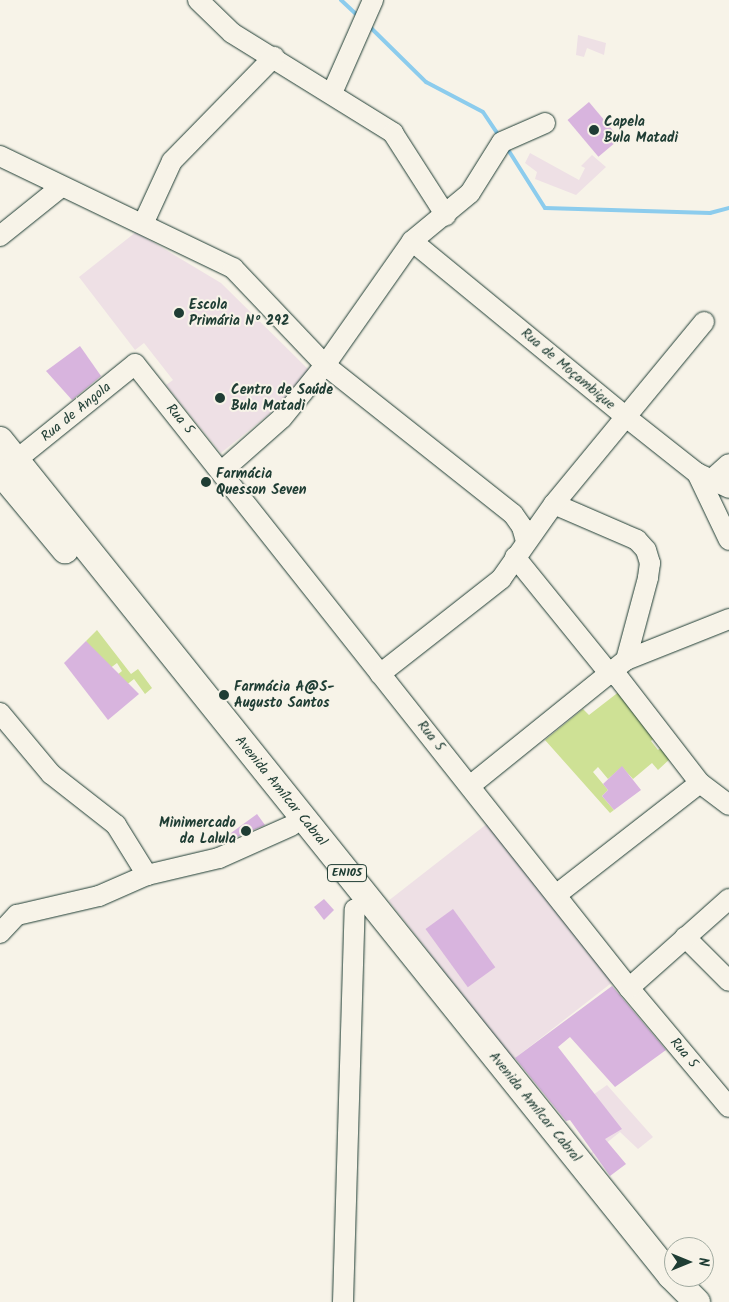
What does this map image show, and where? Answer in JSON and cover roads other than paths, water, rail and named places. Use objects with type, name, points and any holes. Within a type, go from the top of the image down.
[{"type":"main road","name":"Avenida Amílcar Cabral","points":[[0,440],[4,470],[291,826],[355,909],[675,1302]]},
{"type":"main road","name":"Avenida Amílcar Cabral","points":[[4,470],[665,1268],[697,1302]]},
{"type":"street","points":[[198,0],[232,33],[332,93],[393,133],[446,216]]},
{"type":"street","points":[[332,93],[373,0]]},
{"type":"street","points":[[143,224],[172,161],[274,57]]},
{"type":"street","points":[[222,471],[282,418],[325,365],[412,242],[446,216],[470,193],[502,142],[545,123]]},
{"type":"street","points":[[0,156],[61,187],[233,268],[325,365],[513,514],[522,527],[520,549],[608,672],[618,677],[700,783],[729,805]]},
{"type":"street","points":[[0,236],[61,187]]},
{"type":"street","name":"Rua de Moçambique","points":[[412,242],[626,417],[704,477],[729,488]]},
{"type":"street","points":[[380,674],[501,579],[520,549],[554,504],[704,322]]},
{"type":"street","name":"Rua de Angola","points":[[4,470],[136,364]]},
{"type":"street","name":"Rua 5","points":[[136,364],[380,674],[471,785],[629,988],[729,1107]]},
{"type":"street","points":[[729,464],[704,477],[729,540]]},
{"type":"street","points":[[554,504],[637,540],[646,550],[650,563],[648,578],[626,660]]},
{"type":"street","points":[[471,785],[608,672],[626,660],[729,620]]},
{"type":"street","points":[[0,714],[51,774],[116,825],[147,875]]},
{"type":"street","points":[[556,895],[700,783]]},
{"type":"street","points":[[0,933],[17,915],[99,896],[147,875],[219,858],[291,826]]},
{"type":"street","points":[[629,988],[729,899]]},
{"type":"street","points":[[343,1302],[355,909]]},
{"type":"street","points":[[685,937],[729,981]]},
{"type":"waterway","points":[[341,0],[358,16]]},
{"type":"waterway","points":[[369,26],[426,82],[483,112],[499,136]]},
{"type":"waterway","points":[[507,148],[545,208],[710,213],[729,208]]},
{"type":"place","name":"Capela Bula Matadi","points":[[594,130]]},
{"type":"place","name":"Escola Primária Nº 292","points":[[179,313]]},
{"type":"place","name":"Centro de Saúde Bula Matadi","points":[[220,398]]},
{"type":"place","name":"Farmácia Quesson Seven","points":[[206,482]]},
{"type":"place","name":"Farmácia A@S- Augusto Santos","points":[[224,695]]},
{"type":"place","name":"Minimercado da Lalula","points":[[246,831]]}]
